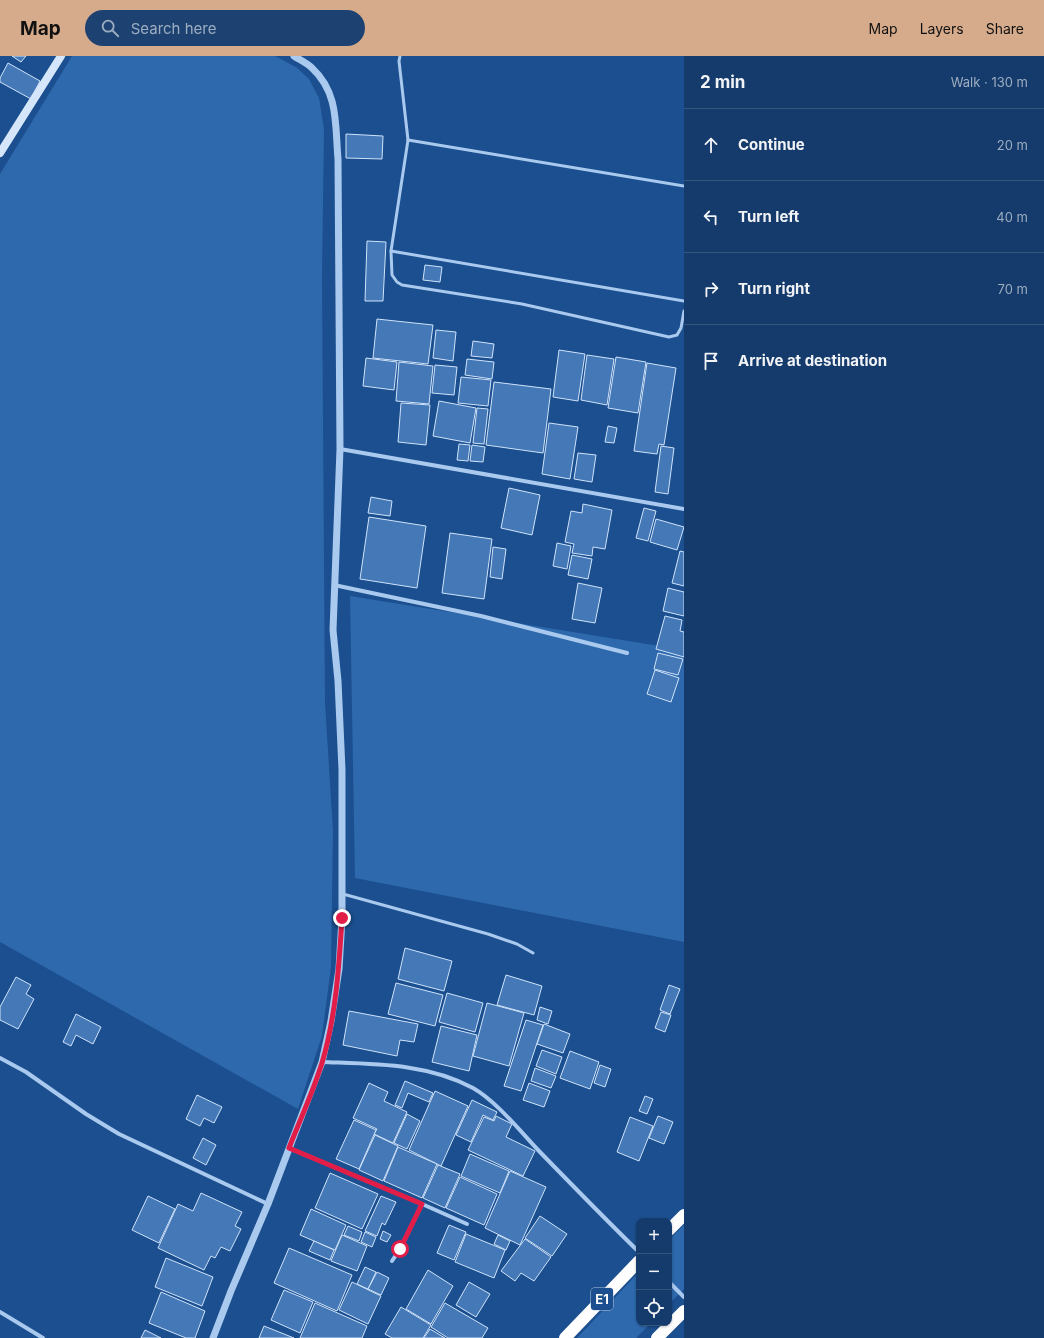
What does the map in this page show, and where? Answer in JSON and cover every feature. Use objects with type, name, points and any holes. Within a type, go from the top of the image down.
[{"type":"highway","points":[[672,1227],[684,1215]]},
{"type":"highway","name":"E1","points":[[565,1338],[636,1264]]},
{"type":"highway","points":[[657,1338],[684,1311]]},
{"type":"main road","points":[[0,153],[61,56]]},
{"type":"street","points":[[213,1338],[268,1204],[322,1062],[332,1021],[339,969],[342,918],[342,770],[338,681],[333,630],[340,449],[338,166],[336,121],[331,94],[324,81],[312,67],[294,56]]},
{"type":"street","points":[[340,449],[684,509]]},
{"type":"street","points":[[334,585],[481,616],[626,653]]},
{"type":"street","points":[[0,1058],[26,1072],[86,1114],[119,1134],[268,1204]]},
{"type":"street","points":[[322,1062],[413,1068],[452,1079],[474,1089],[491,1102],[579,1193],[636,1249]]},
{"type":"street","points":[[289,1148],[467,1224]]},
{"type":"street","points":[[392,1261],[400,1249],[422,1204]]},
{"type":"street","points":[[672,1285],[684,1297]]},
{"type":"street","points":[[0,1312],[43,1338]]},
{"type":"lane","points":[[400,56],[399,61],[408,140],[391,251],[392,275],[397,282],[402,285],[522,304],[669,337],[677,335],[681,328],[684,311]]},
{"type":"lane","points":[[408,140],[684,186]]},
{"type":"lane","points":[[391,251],[684,301]]},
{"type":"lane","points":[[342,894],[488,934],[517,944],[534,953]]},
{"type":"shaded area","points":[[72,56],[275,56],[296,67],[309,79],[319,98],[324,129],[322,278],[325,703],[333,831],[331,967],[322,1036],[298,1109],[0,942],[0,174]]},
{"type":"shaded area","points":[[350,596],[684,650],[684,942],[355,878]]},
{"type":"shaded area","points":[[684,1225],[684,1289],[672,1301],[672,1254],[672,1237]]},
{"type":"shaded area","points":[[636,1275],[636,1326],[648,1326],[636,1338],[577,1338]]},
{"type":"building","points":[[12,56],[26,56],[21,62]]},
{"type":"building","points":[[8,63],[40,81],[31,99],[0,82],[0,78]]},
{"type":"building","points":[[346,134],[383,136],[382,159],[346,158]]},
{"type":"building","points":[[367,241],[386,242],[383,301],[365,301]]},
{"type":"building","points":[[425,265],[442,267],[440,282],[423,280]]},
{"type":"building","points":[[377,319],[433,325],[428,364],[373,358]]},
{"type":"building","points":[[436,330],[456,332],[453,361],[433,358]]},
{"type":"building","points":[[473,341],[494,344],[492,358],[471,356]]},
{"type":"building","points":[[559,350],[585,354],[578,401],[553,397]]},
{"type":"building","points":[[587,355],[614,359],[607,405],[581,400]]},
{"type":"building","points":[[616,357],[646,362],[638,413],[608,408]]},
{"type":"building","points":[[366,358],[397,362],[394,390],[363,386]]},
{"type":"building","points":[[467,359],[494,362],[492,379],[465,375]]},
{"type":"building","points":[[399,362],[433,366],[429,404],[396,401]]},
{"type":"building","points":[[647,363],[676,368],[664,445],[659,444],[657,454],[634,451]]},
{"type":"building","points":[[435,365],[457,367],[454,395],[432,393]]},
{"type":"building","points":[[461,377],[491,380],[488,406],[458,403]]},
{"type":"building","points":[[494,382],[551,389],[543,453],[486,445]]},
{"type":"building","points":[[439,401],[476,408],[470,443],[433,436]]},
{"type":"building","points":[[401,403],[430,405],[426,445],[398,442]]},
{"type":"building","points":[[477,408],[488,409],[484,444],[473,443]]},
{"type":"building","points":[[549,423],[578,427],[570,479],[542,474]]},
{"type":"building","points":[[608,426],[617,428],[614,443],[605,442]]},
{"type":"building","points":[[459,444],[470,445],[468,461],[457,460]]},
{"type":"building","points":[[472,445],[485,447],[483,462],[470,461]]},
{"type":"building","points":[[661,446],[674,448],[668,494],[655,492]]},
{"type":"building","points":[[578,453],[596,455],[592,482],[574,479]]},
{"type":"building","points":[[509,488],[540,495],[532,535],[501,528]]},
{"type":"building","points":[[371,497],[392,501],[390,516],[368,513]]},
{"type":"building","points":[[583,504],[612,510],[605,549],[593,547],[592,556],[572,553],[574,544],[565,542],[571,511],[582,513]]},
{"type":"building","points":[[644,508],[656,511],[648,541],[636,538]]},
{"type":"building","points":[[369,517],[426,526],[417,588],[360,579]]},
{"type":"building","points":[[656,519],[684,527],[677,550],[650,542]]},
{"type":"building","points":[[450,533],[492,539],[484,599],[442,593]]},
{"type":"building","points":[[557,543],[571,546],[567,569],[553,566]]},
{"type":"building","points":[[493,547],[506,549],[502,579],[490,577]]},
{"type":"building","points":[[680,551],[684,552],[684,586],[672,583]]},
{"type":"building","points":[[572,555],[592,559],[588,579],[568,575]]},
{"type":"building","points":[[578,583],[602,588],[595,623],[572,619]]},
{"type":"building","points":[[668,588],[684,592],[684,616],[663,611]]},
{"type":"building","points":[[665,616],[682,620],[680,631],[684,632],[684,657],[656,649]]},
{"type":"building","points":[[658,653],[683,659],[678,675],[654,669]]},
{"type":"building","points":[[655,670],[679,678],[671,702],[647,694]]},
{"type":"building","points":[[405,948],[452,961],[444,991],[398,979]]},
{"type":"building","points":[[506,975],[542,986],[534,1015],[497,1005]]},
{"type":"building","points":[[16,977],[31,985],[26,994],[34,999],[18,1029],[0,1020],[0,1007]]},
{"type":"building","points":[[396,983],[443,995],[435,1026],[388,1014]]},
{"type":"building","points":[[669,985],[680,989],[670,1014],[660,1010]]},
{"type":"building","points":[[447,993],[483,1003],[475,1032],[439,1022]]},
{"type":"building","points":[[487,1003],[524,1013],[509,1066],[473,1056]]},
{"type":"building","points":[[540,1007],[552,1011],[548,1024],[537,1020]]},
{"type":"building","points":[[349,1011],[418,1024],[414,1042],[400,1040],[397,1056],[343,1045]]},
{"type":"building","points":[[661,1012],[671,1015],[665,1032],[655,1028]]},
{"type":"building","points":[[76,1014],[101,1027],[93,1044],[76,1035],[71,1046],[63,1042]]},
{"type":"building","points":[[526,1020],[543,1025],[521,1091],[504,1086]]},
{"type":"building","points":[[544,1024],[570,1034],[563,1053],[537,1044]]},
{"type":"building","points":[[441,1026],[477,1035],[469,1071],[432,1062]]},
{"type":"building","points":[[542,1050],[562,1057],[556,1074],[536,1066]]},
{"type":"building","points":[[570,1051],[599,1062],[590,1089],[560,1078]]},
{"type":"building","points":[[600,1065],[611,1069],[605,1087],[594,1083]]},
{"type":"building","points":[[535,1068],[556,1076],[551,1088],[531,1081]]},
{"type":"building","points":[[405,1081],[433,1093],[429,1102],[408,1093],[402,1108],[395,1105]]},
{"type":"building","points":[[369,1083],[388,1092],[384,1101],[407,1112],[393,1143],[374,1134],[377,1129],[353,1118]]},
{"type":"building","points":[[529,1083],[550,1091],[544,1107],[523,1100]]},
{"type":"building","points":[[435,1091],[468,1106],[441,1166],[409,1150]]},
{"type":"building","points":[[197,1095],[222,1107],[214,1123],[204,1118],[200,1126],[186,1119]]},
{"type":"building","points":[[645,1096],[653,1099],[647,1114],[639,1111]]},
{"type":"building","points":[[472,1100],[497,1112],[493,1120],[483,1115],[471,1142],[456,1135]]},
{"type":"building","points":[[407,1114],[420,1121],[407,1149],[394,1143]]},
{"type":"building","points":[[496,1116],[512,1124],[506,1137],[535,1151],[523,1176],[468,1150],[484,1117],[494,1121]]},
{"type":"building","points":[[658,1116],[673,1122],[664,1144],[649,1138]]},
{"type":"building","points":[[630,1117],[653,1126],[639,1161],[617,1152]]},
{"type":"building","points":[[354,1120],[376,1130],[359,1169],[336,1159]]},
{"type":"building","points":[[375,1135],[398,1146],[383,1181],[359,1170]]},
{"type":"building","points":[[203,1138],[216,1145],[206,1165],[193,1158]]},
{"type":"building","points":[[398,1147],[437,1164],[422,1198],[384,1181]]},
{"type":"building","points":[[470,1154],[509,1171],[500,1193],[461,1176]]},
{"type":"building","points":[[438,1165],[460,1174],[445,1208],[423,1198]]},
{"type":"building","points":[[510,1171],[546,1187],[520,1245],[485,1228]]},
{"type":"building","points":[[330,1173],[378,1194],[362,1229],[315,1208]]},
{"type":"building","points":[[460,1177],[497,1194],[484,1225],[446,1208]]},
{"type":"building","points":[[201,1193],[242,1212],[235,1226],[241,1229],[230,1251],[221,1247],[215,1258],[211,1256],[204,1270],[158,1248],[178,1204],[193,1211]]},
{"type":"building","points":[[148,1196],[175,1209],[159,1243],[132,1230]]},
{"type":"building","points":[[381,1196],[396,1202],[385,1225],[382,1223],[377,1236],[365,1231]]},
{"type":"building","points":[[311,1209],[346,1225],[335,1250],[300,1235]]},
{"type":"building","points":[[540,1216],[567,1234],[552,1256],[525,1238]]},
{"type":"building","points":[[449,1225],[466,1232],[454,1260],[437,1253]]},
{"type":"building","points":[[348,1226],[362,1232],[359,1241],[344,1235]]},
{"type":"building","points":[[383,1231],[391,1235],[387,1242],[380,1239]]},
{"type":"building","points":[[365,1232],[376,1237],[372,1247],[361,1242]]},
{"type":"building","points":[[466,1234],[505,1250],[494,1278],[455,1262]]},
{"type":"building","points":[[342,1235],[367,1246],[357,1271],[331,1261]]},
{"type":"building","points":[[498,1235],[510,1241],[506,1250],[494,1244]]},
{"type":"building","points":[[525,1239],[551,1257],[534,1281],[521,1273],[515,1281],[501,1271]]},
{"type":"building","points":[[314,1241],[334,1250],[330,1260],[309,1251]]},
{"type":"building","points":[[289,1248],[352,1275],[337,1311],[274,1283]]},
{"type":"building","points":[[166,1258],[213,1277],[202,1306],[155,1287]]},
{"type":"building","points":[[365,1267],[376,1272],[368,1289],[357,1284]]},
{"type":"building","points":[[428,1270],[453,1286],[431,1324],[406,1309]]},
{"type":"building","points":[[377,1272],[389,1278],[381,1295],[368,1289]]},
{"type":"building","points":[[352,1282],[381,1296],[368,1324],[339,1310]]},
{"type":"building","points":[[469,1282],[490,1294],[476,1317],[456,1305]]},
{"type":"building","points":[[284,1290],[313,1302],[300,1333],[271,1320]]},
{"type":"building","points":[[161,1292],[205,1311],[195,1338],[186,1338],[149,1323]]},
{"type":"building","points":[[315,1303],[367,1326],[362,1338],[300,1338]]},
{"type":"building","points":[[445,1303],[488,1328],[482,1338],[448,1338],[431,1327]]},
{"type":"building","points":[[401,1307],[431,1325],[423,1338],[392,1338],[385,1334]]},
{"type":"building","points":[[264,1326],[294,1338],[259,1338]]},
{"type":"building","points":[[430,1329],[445,1338],[424,1338]]},
{"type":"building","points":[[145,1330],[161,1338],[141,1338]]},
{"type":"route","points":[[342,918],[339,969],[332,1021],[322,1062],[289,1148],[422,1204],[400,1249]]}]
